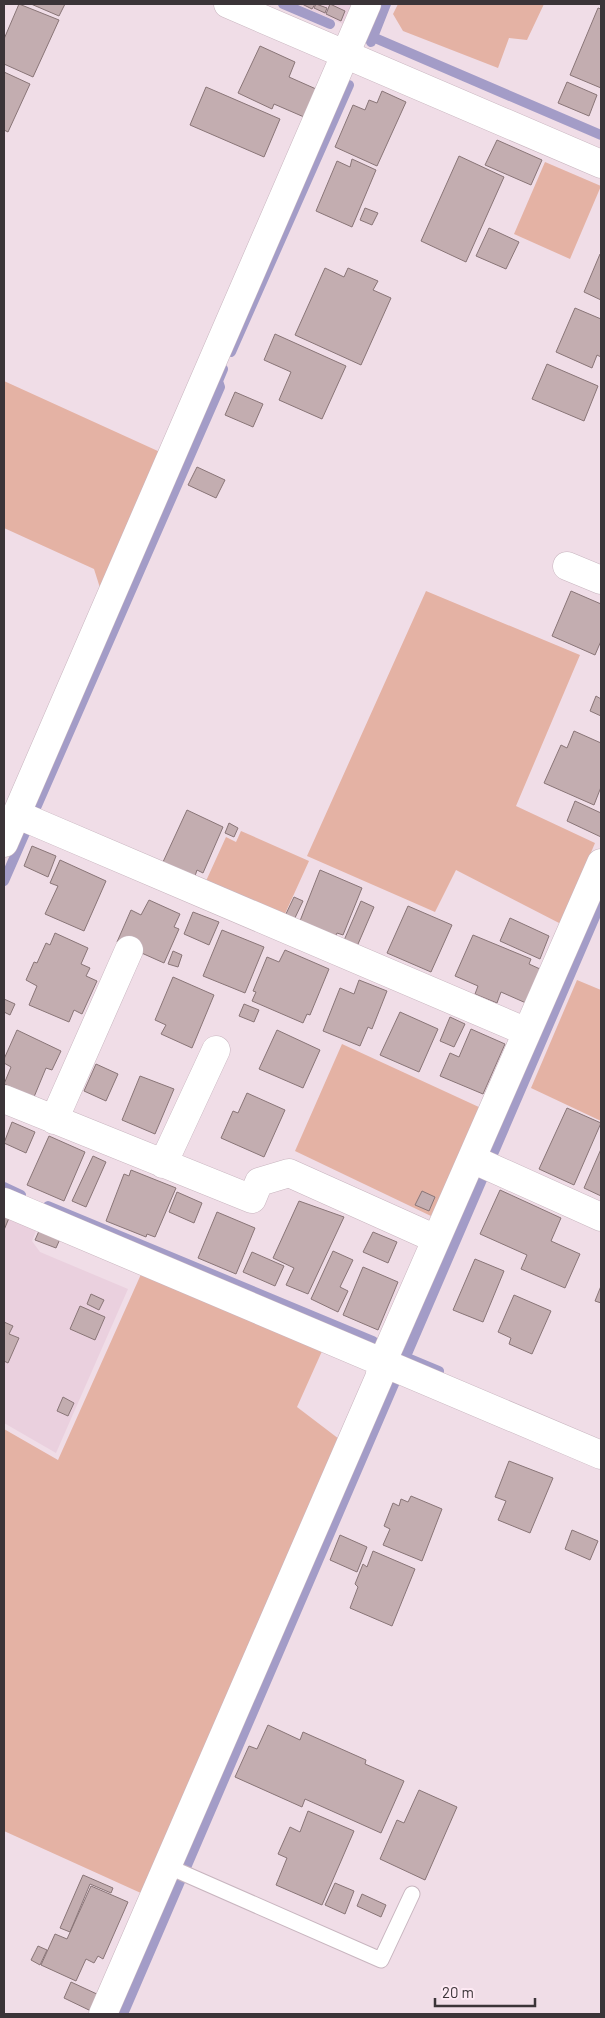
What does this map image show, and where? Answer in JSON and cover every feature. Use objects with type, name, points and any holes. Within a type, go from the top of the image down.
[{"type":"street","points":[[228,4],[601,164]]},
{"type":"street","points":[[4,843],[26,818],[367,4]]},
{"type":"street","points":[[567,566],[601,580]]},
{"type":"street","points":[[26,818],[527,1032]]},
{"type":"street","points":[[103,2014],[177,1870],[380,1378],[395,1367],[436,1239],[482,1164],[527,1032],[601,863]]},
{"type":"street","points":[[54,1120],[129,950]]},
{"type":"street","points":[[163,1164],[216,1050]]},
{"type":"street","points":[[4,1099],[252,1199],[259,1182],[289,1172],[436,1239]]},
{"type":"street","points":[[482,1164],[601,1217]]},
{"type":"street","points":[[4,1202],[601,1455]]},
{"type":"lane","points":[[177,1870],[381,1960],[412,1894]]},
{"type":"shaded area","points":[[297,4],[353,4],[343,24]]},
{"type":"shaded area","points":[[398,4],[544,4],[527,40],[509,38],[498,68],[403,31],[393,14]]},
{"type":"shaded area","points":[[545,162],[601,186],[570,259],[514,234]]},
{"type":"shaded area","points":[[4,381],[160,452],[101,591],[94,569],[4,528]]},
{"type":"shaded area","points":[[426,591],[580,655],[516,806],[595,843],[561,924],[456,870],[435,912],[307,856]]},
{"type":"shaded area","points":[[241,831],[309,861],[284,916],[206,881],[226,837],[236,842]]},
{"type":"shaded area","points":[[577,980],[601,990],[601,1121],[531,1088]]},
{"type":"shaded area","points":[[342,1044],[481,1108],[431,1216],[295,1151]]},
{"type":"shaded area","points":[[9,1218],[38,1226],[32,1241],[40,1252],[128,1289],[56,1453],[4,1423],[4,1361],[8,1363],[19,1338],[9,1334],[12,1326],[4,1322],[4,1230]],"holes":[[[91,1294],[103,1300],[99,1309],[87,1304]],[[80,1307],[105,1317],[95,1340],[70,1329]],[[63,1397],[74,1403],[68,1416],[57,1411]]]},
{"type":"shaded area","points":[[142,1272],[323,1349],[297,1407],[339,1439],[143,1894],[4,1831],[4,1429],[58,1460]]},
{"type":"building","points":[[19,4],[59,20],[33,77],[4,64],[4,39]]},
{"type":"building","points":[[31,4],[65,4],[59,16]]},
{"type":"building","points":[[302,4],[315,4],[312,9]]},
{"type":"building","points":[[316,4],[327,8],[325,13],[314,8]]},
{"type":"building","points":[[330,4],[345,11],[341,21],[326,14]]},
{"type":"building","points":[[598,8],[601,9],[601,88],[570,75]]},
{"type":"building","points":[[260,46],[295,62],[289,77],[316,89],[304,117],[274,104],[272,109],[238,93]]},
{"type":"building","points":[[4,72],[30,84],[8,132],[4,130]]},
{"type":"building","points":[[567,82],[597,95],[589,116],[558,103]]},
{"type":"building","points":[[206,87],[280,119],[264,157],[190,125]]},
{"type":"building","points":[[382,91],[406,102],[377,166],[335,147],[353,105],[365,110],[369,100],[377,103]]},
{"type":"building","points":[[497,140],[542,160],[531,185],[485,165]]},
{"type":"building","points":[[459,156],[504,177],[466,262],[421,241]]},
{"type":"building","points":[[352,159],[376,170],[352,227],[316,211],[337,161],[350,167]]},
{"type":"building","points":[[365,208],[378,213],[372,225],[360,220]]},
{"type":"building","points":[[489,228],[519,242],[506,269],[476,256]]},
{"type":"building","points":[[601,254],[601,300],[584,292]]},
{"type":"building","points":[[325,268],[344,277],[348,268],[378,281],[373,290],[391,298],[361,365],[295,335]]},
{"type":"building","points":[[575,308],[601,319],[601,357],[597,355],[592,368],[556,352]]},
{"type":"building","points":[[275,334],[346,366],[322,419],[279,400],[291,372],[264,360]]},
{"type":"building","points":[[547,364],[598,386],[584,421],[532,399]]},
{"type":"building","points":[[235,392],[263,404],[253,427],[225,415]]},
{"type":"building","points":[[197,467],[225,480],[216,498],[188,485]]},
{"type":"building","points":[[571,591],[601,604],[601,641],[595,655],[552,636]]},
{"type":"building","points":[[596,696],[601,699],[601,716],[590,711]]},
{"type":"building","points":[[574,731],[601,743],[601,787],[594,805],[544,783],[561,745],[567,748]]},
{"type":"building","points":[[575,801],[601,813],[601,837],[567,821]]},
{"type":"building","points":[[187,810],[223,827],[203,873],[197,870],[195,876],[163,862]]},
{"type":"building","points":[[229,823],[238,828],[234,837],[225,833]]},
{"type":"building","points":[[32,846],[56,856],[48,877],[24,866]]},
{"type":"building","points":[[60,860],[106,881],[84,931],[45,914],[58,886],[50,883]]},
{"type":"building","points":[[320,870],[362,888],[343,935],[337,933],[333,941],[298,926]]},
{"type":"building","points":[[294,897],[303,901],[293,922],[284,918]]},
{"type":"building","points":[[149,900],[180,914],[174,927],[179,929],[164,963],[117,942],[131,910],[141,915]]},
{"type":"building","points":[[361,901],[374,907],[355,951],[342,945]]},
{"type":"building","points":[[408,906],[452,925],[431,972],[387,953]]},
{"type":"building","points":[[193,912],[219,922],[209,945],[184,934]]},
{"type":"building","points":[[510,918],[549,936],[540,959],[500,941]]},
{"type":"building","points":[[222,930],[264,947],[245,993],[203,976]]},
{"type":"building","points":[[55,933],[88,948],[81,964],[90,968],[86,976],[97,981],[82,1014],[74,1010],[69,1022],[29,1005],[37,986],[26,980],[34,962],[37,963],[46,943],[50,945]]},
{"type":"building","points":[[473,935],[531,959],[529,964],[540,969],[526,1003],[501,992],[497,1003],[475,994],[478,986],[455,976]]},
{"type":"building","points":[[285,950],[329,969],[310,1015],[307,1014],[303,1023],[252,1001],[256,992],[253,991],[267,957],[279,962]]},
{"type":"building","points":[[173,951],[182,955],[178,967],[168,964]]},
{"type":"building","points":[[173,977],[214,995],[192,1048],[161,1034],[166,1025],[155,1020]]},
{"type":"building","points":[[359,980],[387,991],[372,1029],[368,1027],[360,1046],[323,1031],[340,988],[354,994]]},
{"type":"building","points":[[4,999],[15,1004],[10,1015],[4,1012]]},
{"type":"building","points":[[244,1004],[259,1010],[254,1022],[239,1016]]},
{"type":"building","points":[[400,1012],[438,1029],[419,1072],[380,1055]]},
{"type":"building","points":[[450,1017],[465,1024],[454,1047],[440,1041]]},
{"type":"building","points":[[471,1029],[505,1044],[483,1094],[440,1076],[450,1053],[459,1057]]},
{"type":"building","points":[[17,1030],[61,1051],[52,1070],[46,1068],[34,1097],[4,1084],[11,1067],[4,1063],[4,1059]]},
{"type":"building","points":[[277,1030],[320,1050],[303,1088],[259,1069]]},
{"type":"building","points":[[96,1064],[118,1074],[106,1101],[84,1091]]},
{"type":"building","points":[[140,1076],[174,1089],[155,1134],[122,1120]]},
{"type":"building","points":[[247,1093],[285,1110],[264,1157],[221,1138],[233,1111],[238,1113]]},
{"type":"building","points":[[567,1108],[601,1123],[574,1185],[539,1169]]},
{"type":"building","points":[[12,1122],[35,1132],[26,1153],[4,1143]]},
{"type":"building","points":[[49,1136],[85,1152],[64,1201],[27,1185]]},
{"type":"building","points":[[601,1149],[601,1196],[584,1188]]},
{"type":"building","points":[[93,1156],[106,1162],[86,1207],[72,1201]]},
{"type":"building","points":[[131,1170],[176,1188],[155,1237],[147,1234],[146,1237],[106,1221],[124,1174],[129,1176]]},
{"type":"building","points":[[500,1190],[561,1218],[551,1241],[580,1254],[565,1288],[521,1269],[527,1255],[480,1234]]},
{"type":"building","points":[[422,1191],[435,1197],[429,1211],[415,1205]]},
{"type":"building","points":[[177,1192],[202,1203],[194,1223],[169,1212]]},
{"type":"building","points":[[299,1201],[344,1217],[308,1294],[286,1285],[294,1268],[273,1258]]},
{"type":"building","points":[[217,1212],[255,1228],[236,1274],[198,1258]]},
{"type":"building","points":[[4,1215],[9,1218],[4,1230]]},
{"type":"building","points":[[39,1231],[60,1239],[56,1248],[35,1240]]},
{"type":"building","points":[[373,1232],[397,1242],[388,1263],[363,1252]]},
{"type":"building","points":[[333,1251],[353,1260],[340,1287],[348,1291],[338,1312],[311,1299]]},
{"type":"building","points":[[252,1252],[284,1266],[275,1286],[243,1272]]},
{"type":"building","points":[[475,1259],[504,1271],[483,1322],[453,1310]]},
{"type":"building","points":[[363,1267],[398,1282],[378,1330],[343,1315]]},
{"type":"building","points":[[601,1286],[601,1303],[595,1301]]},
{"type":"building","points":[[91,1294],[104,1300],[99,1310],[87,1304]]},
{"type":"building","points":[[514,1295],[551,1311],[532,1354],[509,1344],[511,1338],[498,1332]]},
{"type":"building","points":[[80,1306],[105,1317],[95,1340],[70,1329]]},
{"type":"building","points":[[4,1322],[13,1326],[9,1334],[19,1338],[8,1363],[4,1361]]},
{"type":"building","points":[[63,1397],[74,1403],[68,1416],[57,1411]]},
{"type":"building","points":[[509,1461],[553,1478],[530,1533],[498,1520],[506,1501],[495,1497]]},
{"type":"building","points":[[411,1496],[442,1509],[422,1561],[383,1545],[390,1529],[384,1526],[393,1503],[399,1506],[401,1499],[408,1502]]},
{"type":"building","points":[[572,1530],[598,1541],[590,1560],[565,1549]]},
{"type":"building","points":[[340,1535],[367,1547],[357,1572],[330,1560]]},
{"type":"building","points":[[373,1551],[415,1569],[392,1626],[350,1608],[358,1587],[355,1584],[363,1564],[367,1567]]},
{"type":"building","points":[[268,1725],[300,1740],[303,1732],[366,1760],[365,1764],[404,1781],[381,1833],[305,1799],[302,1807],[235,1777],[249,1746],[257,1749]]},
{"type":"building","points":[[419,1790],[457,1807],[425,1880],[380,1859],[397,1820],[404,1823]]},
{"type":"building","points":[[308,1811],[354,1831],[322,1905],[276,1885],[287,1858],[278,1854],[290,1827],[300,1832]]},
{"type":"building","points":[[83,1875],[113,1888],[111,1893],[90,1884],[70,1932],[60,1928]]},
{"type":"building","points":[[335,1883],[354,1891],[345,1914],[325,1905]]},
{"type":"building","points":[[91,1886],[128,1902],[103,1959],[98,1956],[94,1963],[86,1959],[76,1981],[41,1965],[55,1934],[67,1939]]},
{"type":"building","points":[[362,1894],[386,1905],[381,1917],[357,1906]]},
{"type":"building","points":[[38,1946],[47,1950],[40,1965],[31,1960]]},
{"type":"building","points":[[71,1982],[99,1995],[91,2011],[64,1998]]},
{"type":"waterway","points":[[283,4],[330,24]]},
{"type":"waterway","points":[[371,42],[386,4]]},
{"type":"waterway","points":[[368,35],[601,135]]},
{"type":"waterway","points":[[231,352],[349,85]]},
{"type":"waterway","points":[[4,881],[220,387],[218,381],[223,369]]},
{"type":"waterway","points":[[123,2014],[601,903]]},
{"type":"waterway","points":[[4,1187],[21,1195]]},
{"type":"waterway","points":[[48,1206],[373,1341]]},
{"type":"waterway","points":[[403,1356],[439,1371]]}]
